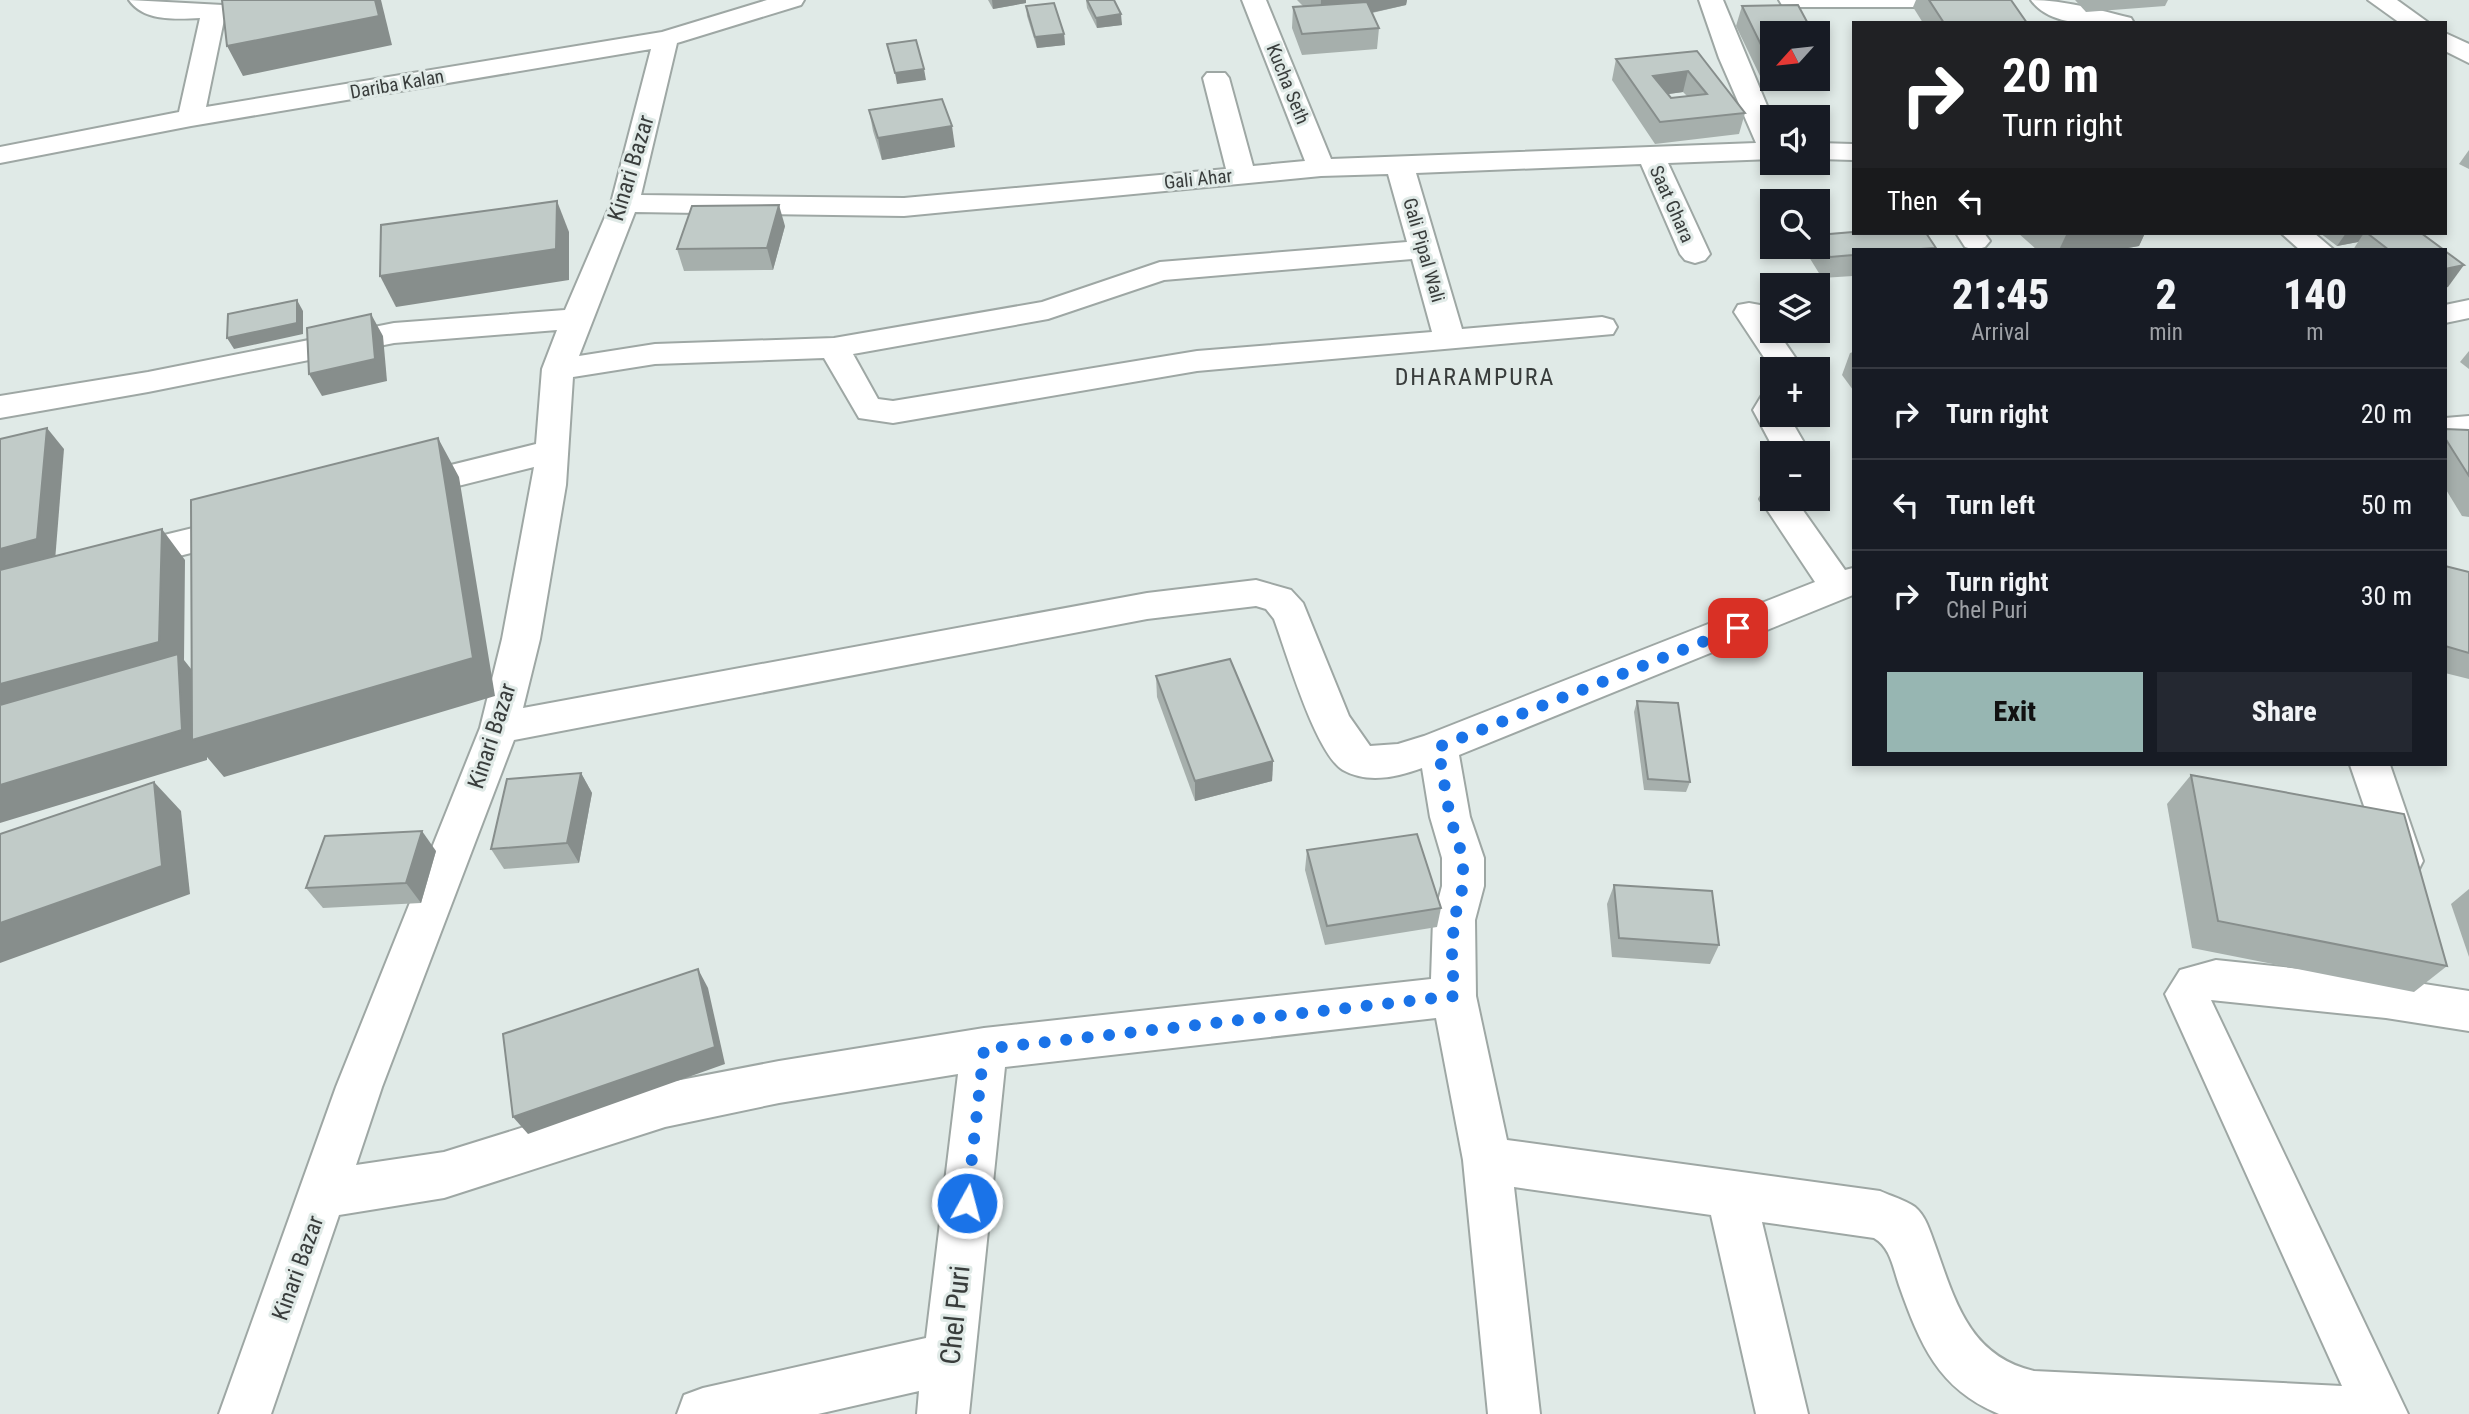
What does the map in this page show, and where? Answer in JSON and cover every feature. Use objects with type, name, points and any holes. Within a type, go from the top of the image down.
[{"type":"street","points":[[141,0],[164,12],[226,9],[191,118]]},
{"type":"street","name":"Dariba Kalan","points":[[0,155],[191,118],[666,39],[792,0]]},
{"type":"street","name":"Kucha Seth","points":[[1254,0],[1321,168]]},
{"type":"street","points":[[1712,0],[1732,58],[1760,122]]},
{"type":"street","points":[[1791,0],[1997,0]]},
{"type":"street","points":[[2043,0],[2063,12],[2111,21]]},
{"type":"street","points":[[2395,3],[2415,21]]},
{"type":"street","name":"Kinari Bazar","points":[[245,1414],[324,1194],[359,1087],[499,728],[521,639],[549,485],[558,369],[625,204],[666,39]]},
{"type":"street","points":[[2447,41],[2469,55]]},
{"type":"street","points":[[1216,78],[1241,174]]},
{"type":"street","name":"Gali Ahar","points":[[625,204],[904,207],[1321,168],[1760,151]]},
{"type":"street","points":[[1830,151],[1852,152]]},
{"type":"street","name":"Saat Ghara","points":[[1650,154],[1695,254]]},
{"type":"street","name":"Gali Pipal Wali","points":[[1399,163],[1449,337]]},
{"type":"street","points":[[2298,235],[2316,248]]},
{"type":"street","points":[[558,369],[666,353],[834,348],[1048,310],[1160,271],[1424,249]]},
{"type":"street","points":[[2447,314],[2469,309]]},
{"type":"street","points":[[1749,312],[1779,357]]},
{"type":"street","points":[[0,407],[148,382],[394,333],[577,319]]},
{"type":"street","points":[[834,348],[864,405],[870,410],[892,412],[1173,364],[1449,337],[1602,327]]},
{"type":"street","points":[[2447,429],[2469,427]]},
{"type":"street","points":[[377,494],[551,451]]},
{"type":"street","points":[[499,728],[1133,609],[1256,593],[1278,598],[1286,605],[1334,726],[1349,754],[1359,760],[1384,763],[1438,747],[1846,585],[1787,511]]},
{"type":"street","points":[[94,565],[269,521]]},
{"type":"street","points":[[1438,747],[1450,817],[1463,858],[1463,886],[1454,920],[1454,996],[1487,1160],[1514,1414]]},
{"type":"street","points":[[2370,766],[2412,892]]},
{"type":"street","points":[[1487,1160],[1862,1210],[1898,1225],[1907,1236],[1946,1337],[1966,1367],[1998,1388],[2034,1397],[2381,1414],[2196,1019],[2187,994],[2200,981],[2216,980],[2452,995]]},
{"type":"street","points":[[324,1194],[444,1175],[678,1103],[779,1082],[984,1049],[1454,996]]},
{"type":"street","name":"Chel Puri","points":[[943,1414],[984,1049]]},
{"type":"street","points":[[1731,1194],[1782,1414]]},
{"type":"street","points":[[703,1414],[950,1357]]},
{"type":"building","points":[[222,0],[375,0],[379,16],[227,46]]},
{"type":"building","points":[[1087,0],[1114,0],[1121,14],[1096,18]]},
{"type":"building","points":[[1929,0],[2011,0],[2026,21],[1943,21]]},
{"type":"building","points":[[1367,2],[1379,28],[1302,34],[1293,7]]},
{"type":"building","points":[[1054,3],[1064,34],[1035,37],[1026,6]]},
{"type":"building","points":[[1798,5],[1807,21],[1760,21],[1760,43],[1742,6]]},
{"type":"building","points":[[916,40],[924,69],[895,73],[887,44]]},
{"type":"building","points":[[1697,51],[1745,113],[1660,122],[1616,59]],"holes":[[[1688,71],[1707,94],[1671,98],[1653,76]]]},
{"type":"building","points":[[942,99],[952,126],[878,138],[869,110]]},
{"type":"building","points":[[557,201],[556,249],[380,276],[381,225]]},
{"type":"building","points":[[779,205],[767,248],[677,249],[692,206]]},
{"type":"building","points":[[1852,232],[1852,235],[1927,235],[1936,248],[1852,248],[1852,255],[1830,257],[1830,234]]},
{"type":"building","points":[[2370,235],[2424,235],[2441,248],[2386,248]]},
{"type":"building","points":[[2447,252],[2464,265],[2447,269]]},
{"type":"building","points":[[297,300],[297,323],[227,338],[228,314]]},
{"type":"building","points":[[371,314],[375,359],[309,374],[307,328]]},
{"type":"building","points":[[47,428],[37,539],[0,549],[0,439]]},
{"type":"building","points":[[2447,429],[2469,430],[2469,476],[2447,441]]},
{"type":"building","points":[[438,438],[473,658],[192,740],[191,500]]},
{"type":"building","points":[[162,529],[159,642],[0,684],[0,570]]},
{"type":"building","points":[[2447,566],[2469,572],[2469,653],[2447,647]]},
{"type":"building","points":[[178,654],[182,730],[0,785],[0,705]]},
{"type":"building","points":[[1230,659],[1273,761],[1195,781],[1156,676]]},
{"type":"building","points":[[1637,701],[1678,703],[1690,782],[1648,779]]},
{"type":"building","points":[[581,773],[567,843],[491,849],[507,779]]},
{"type":"building","points":[[2191,775],[2404,814],[2447,966],[2218,921]]},
{"type":"building","points":[[154,782],[162,866],[0,923],[0,834]]},
{"type":"building","points":[[422,831],[406,883],[306,888],[325,836]]},
{"type":"building","points":[[1417,834],[1441,908],[1327,926],[1307,850]]},
{"type":"building","points":[[1614,885],[1712,891],[1719,945],[1619,938]]},
{"type":"building","points":[[698,969],[715,1047],[513,1117],[503,1034]]},
{"type":"district","name":"DHARAMPURA","points":[[1475,377]]},
{"type":"route","points":[[967,1203],[984,1049],[1454,996],[1454,920],[1463,886],[1463,858],[1450,817],[1438,747],[1738,628]]}]
